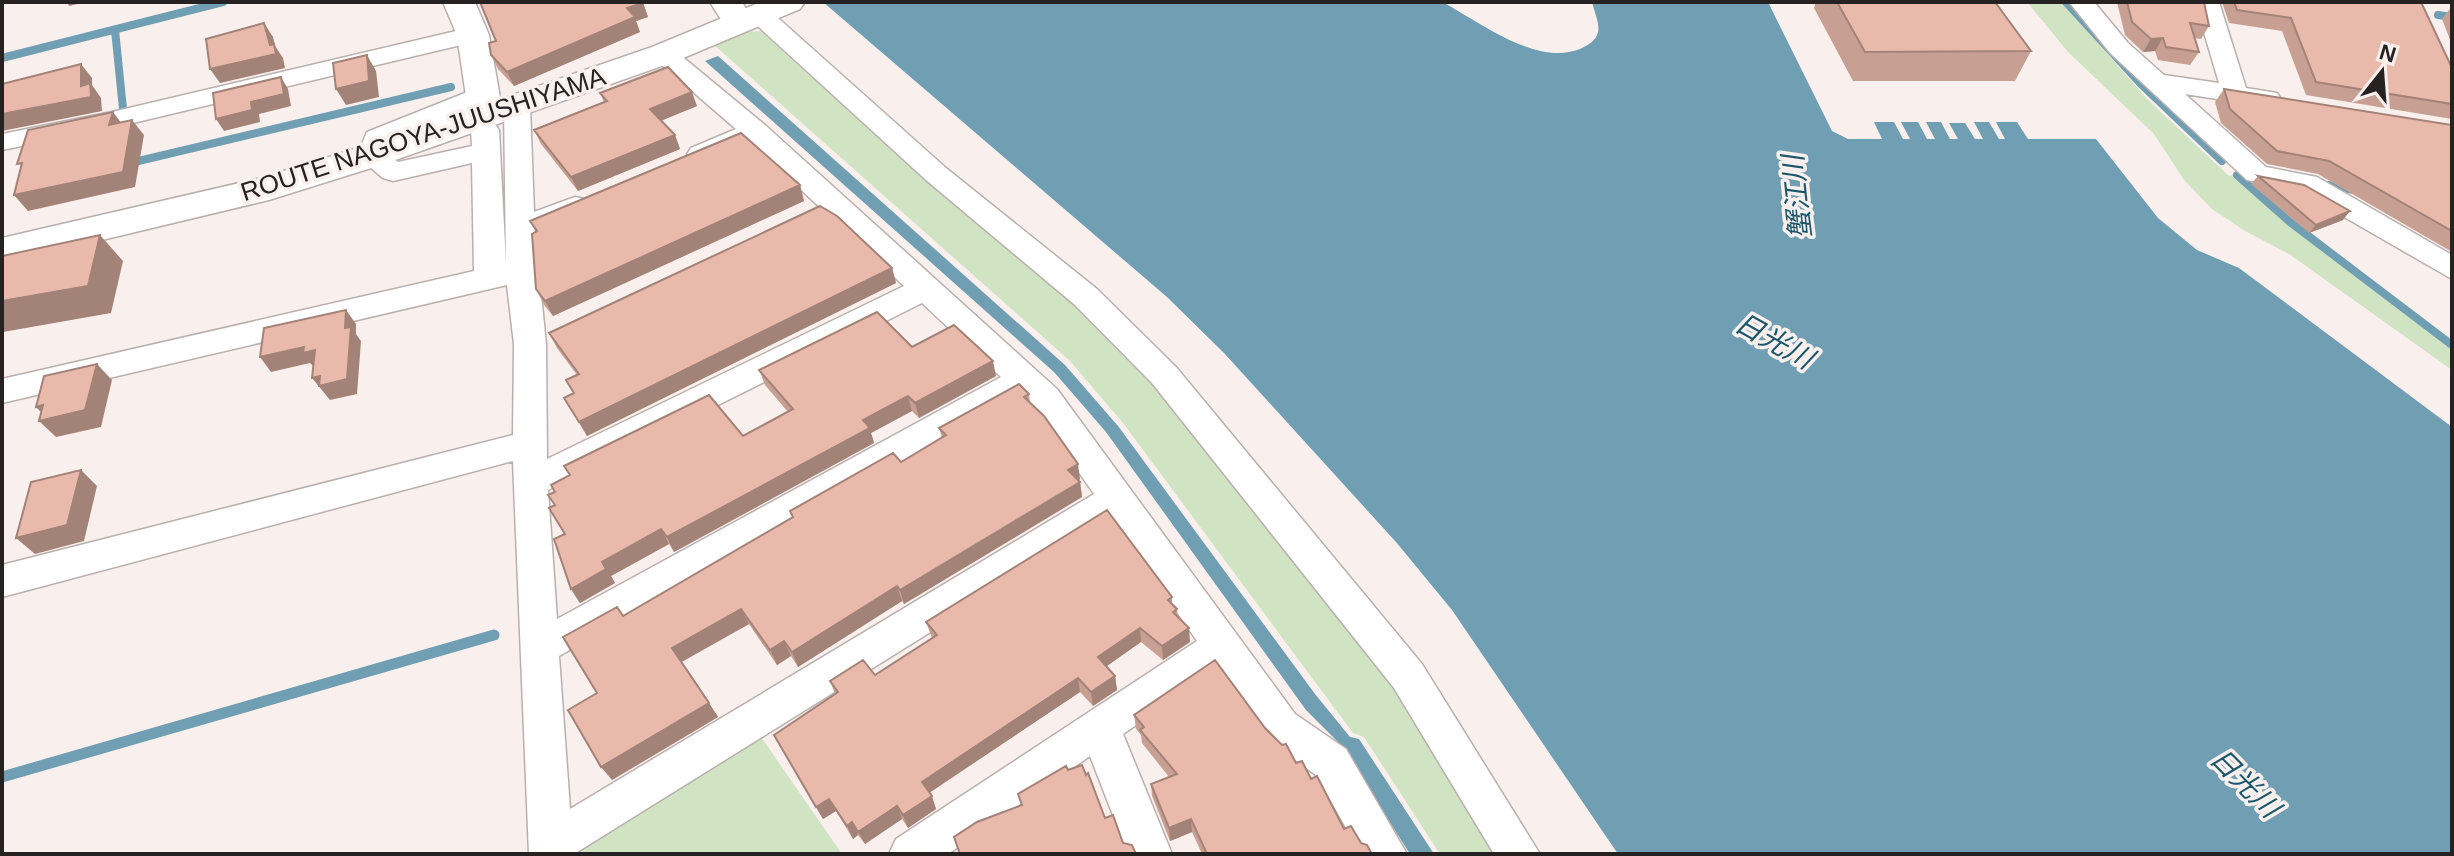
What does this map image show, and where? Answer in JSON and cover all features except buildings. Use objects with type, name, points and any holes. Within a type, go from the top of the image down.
[{"type":"main road","points":[[459,2],[473,35],[491,117]]},
{"type":"main road","name":"ROUTE NAGOYA-JUUSHIYAMA","points":[[2,251],[269,188],[371,156],[491,117],[664,54],[758,9]]},
{"type":"street","points":[[2081,2],[2119,48],[2257,174],[2307,183],[2452,269]]},
{"type":"street","points":[[2207,2],[2235,94]]},
{"type":"street","points":[[758,9],[936,174],[1086,297],[1164,375],[1408,676],[1518,854]]},
{"type":"street","points":[[2,142],[112,120],[473,35]]},
{"type":"street","points":[[664,54],[755,131],[1045,398],[1281,727],[1331,762],[1385,854]]},
{"type":"street","points":[[2154,81],[2297,104]]},
{"type":"street","points":[[371,156],[393,172],[491,117]]},
{"type":"street","points":[[491,117],[520,229],[521,271],[544,338],[531,443],[530,483],[551,849],[1116,498]]},
{"type":"street","points":[[489,279],[491,117]]},
{"type":"street","points":[[681,162],[755,131]]},
{"type":"street","points":[[520,229],[608,193]]},
{"type":"street","points":[[804,216],[833,202]]},
{"type":"street","points":[[2,391],[521,271]]},
{"type":"street","points":[[530,483],[926,288]]},
{"type":"street","points":[[539,648],[1025,379]]},
{"type":"street","points":[[2,581],[531,443]]},
{"type":"street","points":[[911,854],[1222,645]]},
{"type":"street","points":[[1099,726],[1150,854]]},
{"type":"green space","points":[[2027,2],[2062,2],[2148,100],[2229,176],[2234,175],[2291,226],[2452,347],[2452,370],[2289,254],[2212,209],[2184,180],[2154,134],[2068,52]]},
{"type":"green space","points":[[761,31],[820,85],[1077,300],[1162,387],[1328,589],[1504,854],[1440,854],[1364,737],[1353,733],[1123,423],[1070,361],[713,44],[743,32]]},
{"type":"green space","points":[[759,734],[842,854],[575,854],[581,844]]},
{"type":"water","points":[[823,2],[1442,2],[1508,39],[1545,52],[1563,53],[1580,49],[1595,38],[1598,25],[1592,2],[1768,2],[1832,131],[1848,139],[1882,139],[1874,122],[1894,122],[1903,139],[1910,139],[1901,122],[1918,122],[1927,139],[1935,139],[1926,122],[1941,122],[1950,139],[1958,139],[1949,123],[1965,123],[1975,139],[1983,139],[1974,122],[1989,122],[1999,139],[2005,139],[1996,122],[2017,122],[2028,139],[2096,139],[2158,218],[2197,250],[2239,268],[2452,427],[2452,854],[1618,854],[1452,610],[1396,542],[1224,353],[1167,297]]},
{"type":"water","points":[[718,56],[1065,365],[1118,426],[1315,694],[1350,737],[1359,739],[1434,854],[1410,854],[1340,744],[1306,710],[1106,432],[1054,372],[705,61]]},
{"type":"waterway","points":[[2,58],[223,2]]},
{"type":"waterway","points":[[2066,2],[2141,84],[2222,161]]},
{"type":"waterway","points":[[2438,15],[2452,17]]},
{"type":"waterway","points":[[115,30],[123,109]]},
{"type":"waterway","points":[[130,163],[451,87]]},
{"type":"waterway","points":[[2237,175],[2290,222],[2452,345]]},
{"type":"waterway","points":[[2328,185],[2354,190]]},
{"type":"waterway","points":[[2,777],[494,635]]},
{"type":"water label","name":"蟹江川","points":[[1797,197]]},
{"type":"water label","name":"日光川","points":[[1774,341]]},
{"type":"water label","name":"日光川","points":[[2245,783]]}]
